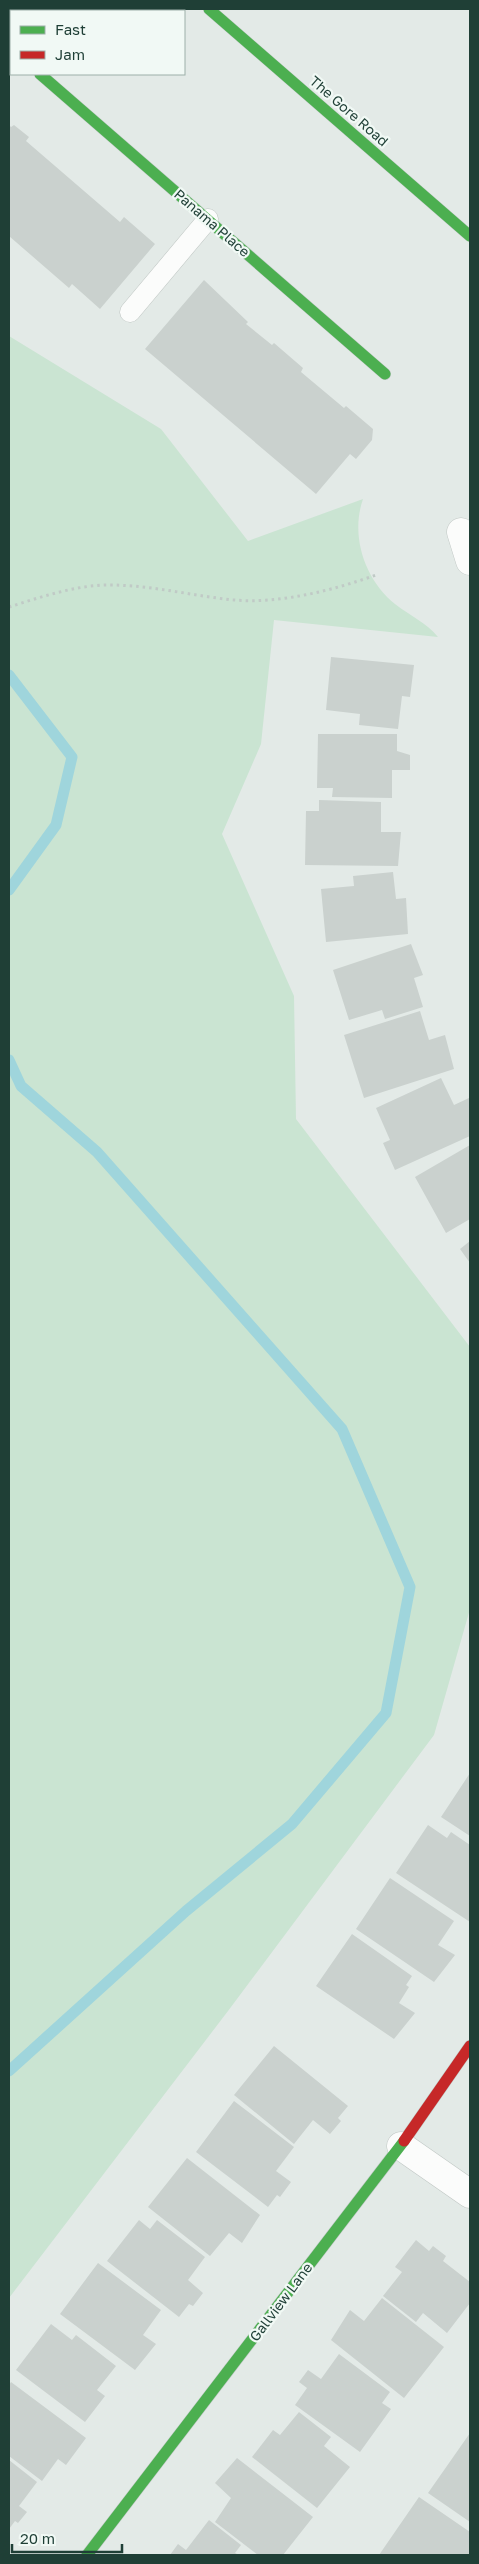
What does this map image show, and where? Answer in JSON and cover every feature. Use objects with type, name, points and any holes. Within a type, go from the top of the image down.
[{"type":"street","name":"The Gore Road","points":[[209,9],[470,236]]},
{"type":"street","name":"Panama Place","points":[[41,75],[385,374]]},
{"type":"street","points":[[461,532],[470,561]]},
{"type":"street","name":"Gallview Lane","points":[[87,2555],[401,2146],[470,2046]]},
{"type":"street","points":[[401,2146],[470,2194]]},
{"type":"lane","points":[[130,312],[208,219]]},
{"type":"path","points":[[9,607],[52,594],[108,585],[237,600],[286,597],[336,589],[376,575]]},
{"type":"green space","points":[[9,336],[161,429],[248,541],[363,499],[359,513],[358,528],[363,556],[368,570],[384,594],[428,627],[438,637],[274,620],[261,744],[222,834],[294,996],[296,1119],[470,1347],[470,1609],[434,1735],[228,2011],[9,2298]]},
{"type":"building","points":[[9,125],[11,127],[14,125],[29,137],[26,141],[120,222],[124,217],[155,244],[100,309],[72,284],[69,288],[9,236]]},
{"type":"building","points":[[204,280],[248,322],[246,324],[272,345],[274,343],[303,368],[301,372],[344,408],[346,406],[373,429],[372,440],[356,459],[350,454],[316,494],[145,349]]},
{"type":"building","points":[[331,657],[414,665],[410,697],[402,696],[398,729],[359,725],[360,714],[326,710]]},
{"type":"building","points":[[318,734],[397,734],[397,751],[410,755],[410,770],[392,770],[392,798],[332,797],[333,788],[317,788]]},
{"type":"building","points":[[319,800],[381,802],[381,832],[401,832],[398,866],[305,865],[306,811],[319,811]]},
{"type":"building","points":[[393,872],[396,899],[406,898],[408,934],[326,942],[321,889],[354,886],[353,876]]},
{"type":"building","points":[[411,944],[423,975],[414,978],[423,1007],[385,1019],[382,1010],[349,1020],[333,970]]},
{"type":"building","points":[[420,1011],[429,1040],[445,1035],[454,1069],[364,1098],[344,1035]]},
{"type":"building","points":[[441,1078],[454,1105],[469,1098],[470,1136],[395,1170],[383,1143],[390,1140],[376,1108]]},
{"type":"building","points":[[470,1145],[470,1219],[446,1233],[415,1177]]},
{"type":"building","points":[[470,1241],[470,1263],[460,1249]]},
{"type":"building","points":[[470,1773],[470,1836],[441,1817]]},
{"type":"building","points":[[428,1825],[447,1838],[451,1832],[470,1845],[470,1922],[396,1873]]},
{"type":"building","points":[[390,1878],[454,1921],[438,1945],[455,1955],[434,1982],[356,1929]]},
{"type":"building","points":[[352,1934],[412,1976],[406,1985],[409,1987],[399,2003],[415,2013],[394,2039],[316,1986]]},
{"type":"building","points":[[274,2046],[348,2106],[338,2118],[341,2121],[330,2134],[313,2120],[294,2144],[234,2095]]},
{"type":"building","points":[[234,2101],[294,2147],[276,2171],[291,2182],[280,2197],[277,2195],[268,2207],[196,2152]]},
{"type":"building","points":[[187,2158],[260,2215],[242,2243],[229,2233],[210,2256],[148,2207]]},
{"type":"building","points":[[139,2220],[150,2229],[157,2220],[205,2257],[188,2280],[203,2293],[193,2306],[189,2304],[179,2317],[107,2261]]},
{"type":"building","points":[[416,2240],[429,2251],[433,2246],[446,2256],[443,2261],[470,2282],[470,2303],[447,2333],[423,2313],[416,2322],[383,2296],[402,2272],[395,2267]]},
{"type":"building","points":[[98,2263],[161,2310],[143,2335],[156,2344],[135,2370],[60,2314]]},
{"type":"building","points":[[382,2298],[444,2347],[404,2398],[331,2340],[350,2310],[364,2321]]},
{"type":"building","points":[[51,2324],[72,2340],[76,2335],[116,2366],[97,2390],[105,2396],[85,2422],[16,2370]]},
{"type":"building","points":[[339,2354],[390,2392],[382,2403],[391,2409],[360,2452],[295,2405],[307,2388],[299,2382],[308,2370],[321,2379]]},
{"type":"building","points":[[11,2382],[86,2438],[66,2465],[58,2459],[42,2481],[9,2456],[9,2385]]},
{"type":"building","points":[[299,2412],[331,2437],[324,2446],[350,2467],[317,2508],[252,2457],[273,2430],[280,2435]]},
{"type":"building","points":[[470,2433],[470,2522],[428,2493]]},
{"type":"building","points":[[237,2458],[313,2517],[283,2555],[258,2555],[215,2522],[231,2498],[215,2483]]},
{"type":"building","points":[[9,2460],[37,2482],[19,2506],[27,2512],[18,2523],[15,2521],[9,2529]]},
{"type":"building","points":[[419,2497],[470,2532],[470,2555],[379,2555]]},
{"type":"building","points":[[209,2520],[241,2545],[235,2553],[239,2555],[170,2555],[178,2544],[186,2550]]},
{"type":"waterway","points":[[9,675],[72,757],[56,825],[9,890]]},
{"type":"waterway","points":[[9,1060],[21,1086],[97,1152],[342,1429],[410,1587],[386,1713],[292,1824],[186,1911],[9,2071]]},
{"type":"traffic: fast","points":[[209,9],[470,236]]},
{"type":"traffic: fast","points":[[41,75],[385,374]]},
{"type":"traffic: fast","points":[[87,2555],[404,2141]]},
{"type":"traffic: jam","points":[[404,2141],[470,2046]]}]
